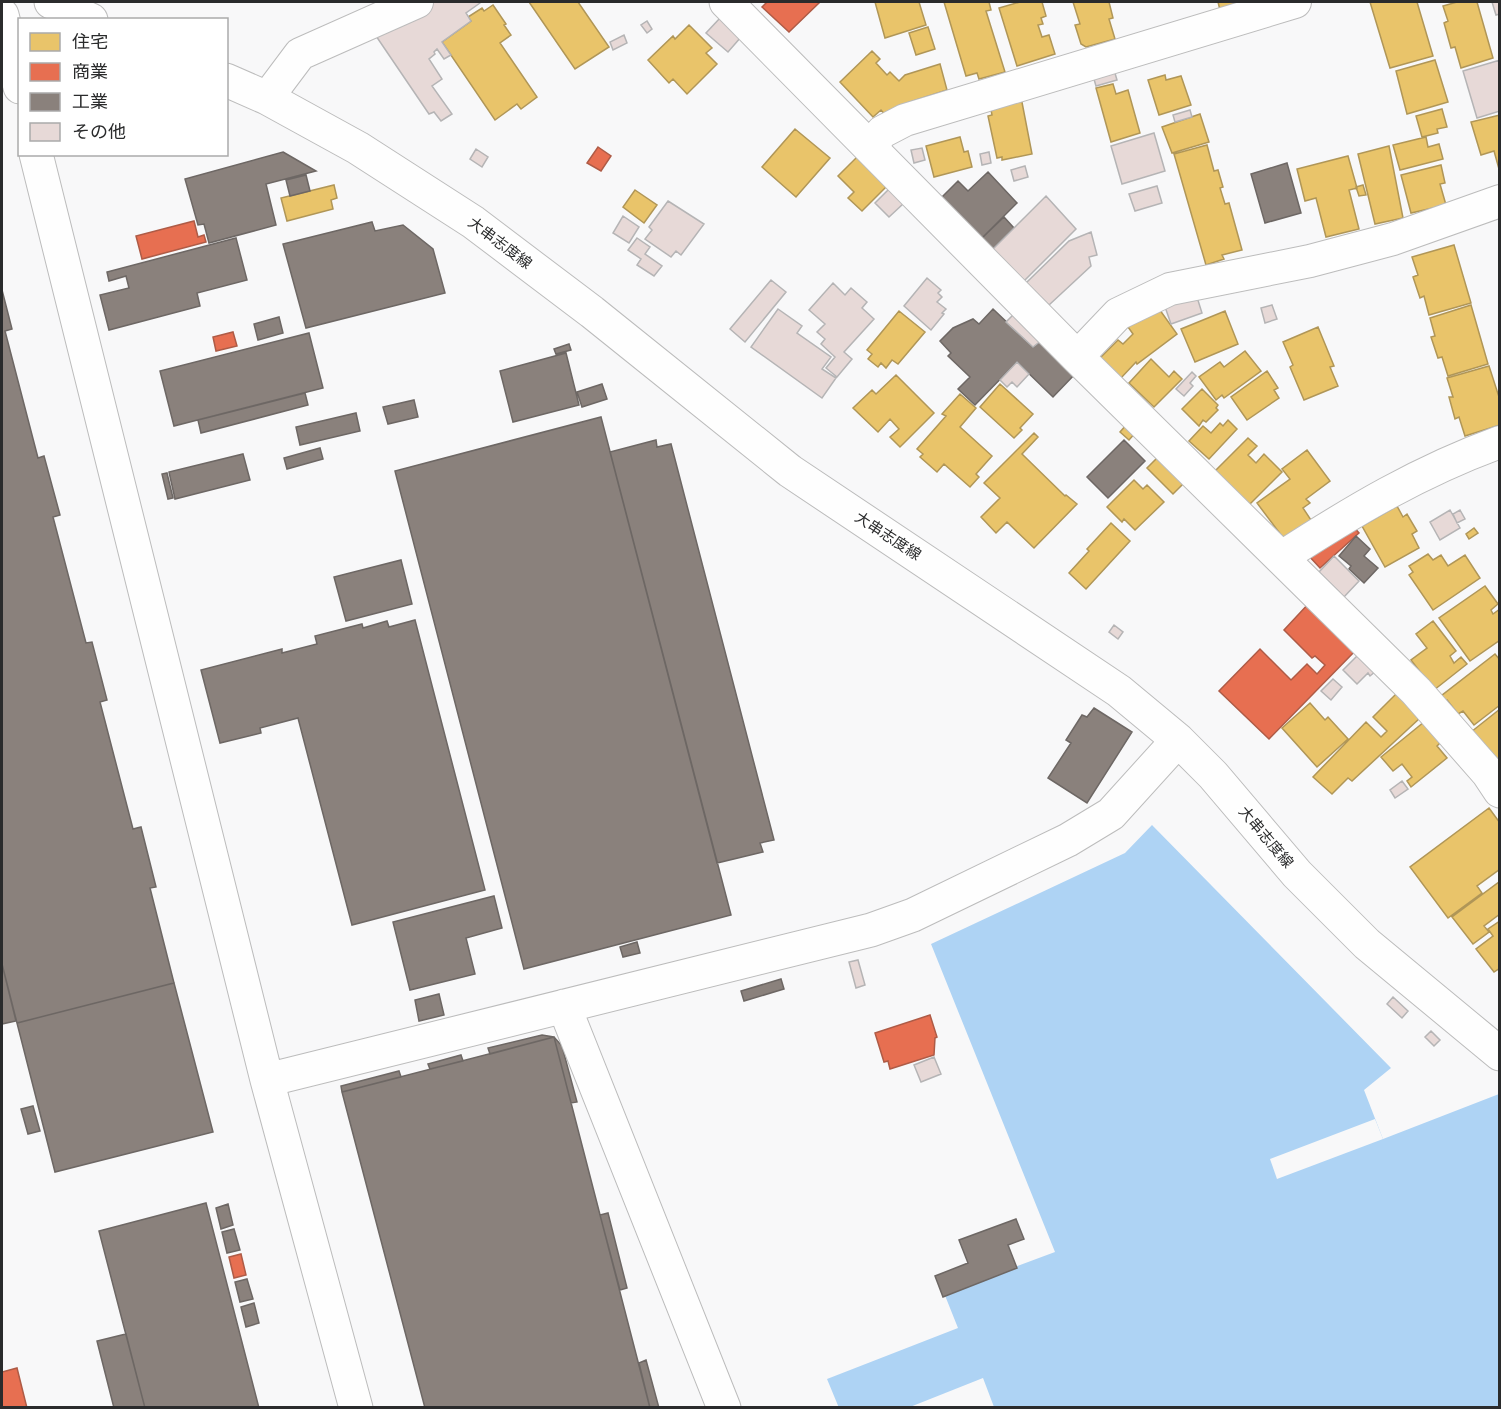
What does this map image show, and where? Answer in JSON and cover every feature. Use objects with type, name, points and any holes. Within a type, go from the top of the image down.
[{"type":"street","points":[[51,2],[87,18]]},
{"type":"street","points":[[267,98],[300,54],[417,2]]},
{"type":"street","points":[[726,2],[1077,357],[1416,691],[1488,773],[1500,791]]},
{"type":"street","points":[[870,147],[882,132],[905,120],[1295,2]]},
{"type":"street","points":[[2,15],[18,79]]},
{"type":"street","name":"大串志度線","points":[[228,81],[267,98],[358,148],[473,222],[592,312],[790,471],[1119,691],[1178,740],[1213,775],[1297,874],[1367,944],[1500,1054]]},
{"type":"street","points":[[36,156],[267,1080],[356,1407]]},
{"type":"street","points":[[1077,357],[1118,314],[1170,289],[1341,253],[1392,239],[1500,201]]},
{"type":"street","points":[[1281,557],[1394,488],[1464,455],[1499,442]]},
{"type":"street","points":[[267,1080],[871,930],[913,915],[1068,840],[1112,813],[1178,740]]},
{"type":"street","points":[[564,1006],[724,1407]]},
{"type":"water","points":[[1152,825],[1391,1068],[1364,1090],[1383,1139],[1499,1094],[1499,1407],[994,1407],[983,1378],[910,1407],[839,1408],[827,1379],[958,1328],[944,1293],[1055,1252],[931,944],[1125,853]]},
{"type":"pier","points":[[1375,1119],[1383,1139],[1277,1179],[1270,1159]]},
{"type":"building: 住宅","points":[[529,2],[578,2],[609,47],[575,69]]},
{"type":"building: 住宅","points":[[875,2],[919,2],[926,25],[885,38]]},
{"type":"building: 住宅","points":[[944,2],[989,2],[991,10],[986,11],[1005,72],[979,79],[977,73],[966,76]]},
{"type":"building: 住宅","points":[[1020,2],[1042,2],[1046,16],[1041,18],[1043,24],[1038,25],[1042,37],[1049,35],[1055,54],[1017,66],[999,8]]},
{"type":"building: 住宅","points":[[1073,2],[1109,2],[1113,18],[1109,19],[1115,39],[1086,47],[1081,44],[1075,25],[1080,24]]},
{"type":"building: 住宅","points":[[1218,2],[1248,2],[1220,10]]},
{"type":"building: 住宅","points":[[1370,2],[1417,2],[1433,56],[1390,68]]},
{"type":"building: 住宅","points":[[1457,2],[1477,2],[1493,58],[1461,68],[1455,47],[1451,48],[1444,23],[1448,21],[1443,6]]},
{"type":"building: 住宅","points":[[493,5],[511,35],[500,43],[537,97],[521,109],[517,104],[495,120],[442,42],[471,21],[468,17],[482,8],[484,11]]},
{"type":"building: 住宅","points":[[689,25],[712,48],[706,53],[717,64],[687,94],[673,79],[669,83],[648,60],[673,36],[675,39]]},
{"type":"building: 住宅","points":[[928,27],[935,49],[916,55],[909,33]]},
{"type":"building: 住宅","points":[[872,51],[880,59],[876,63],[887,75],[890,72],[899,81],[905,75],[940,64],[947,90],[907,103],[887,117],[881,110],[873,117],[840,82]]},
{"type":"building: 住宅","points":[[1435,60],[1448,102],[1407,114],[1396,71]]},
{"type":"building: 住宅","points":[[1165,75],[1166,80],[1181,76],[1191,105],[1159,115],[1148,80]]},
{"type":"building: 住宅","points":[[1113,84],[1116,94],[1128,90],[1140,133],[1111,142],[1096,88]]},
{"type":"building: 住宅","points":[[1020,92],[1032,154],[1002,160],[1002,157],[997,158],[988,116],[992,115],[989,99]]},
{"type":"building: 住宅","points":[[1442,109],[1447,127],[1437,129],[1438,133],[1422,137],[1416,116]]},
{"type":"building: 住宅","points":[[1200,114],[1209,142],[1172,153],[1162,127]]},
{"type":"building: 住宅","points":[[1500,115],[1499,169],[1494,151],[1481,155],[1471,122]]},
{"type":"building: 住宅","points":[[795,129],[830,158],[796,197],[762,167]]},
{"type":"building: 住宅","points":[[960,137],[964,152],[968,151],[972,167],[934,177],[926,146]]},
{"type":"building: 住宅","points":[[1426,137],[1428,147],[1439,144],[1443,159],[1400,170],[1393,145]]},
{"type":"building: 住宅","points":[[1207,145],[1214,171],[1218,170],[1225,204],[1229,203],[1242,250],[1222,255],[1224,259],[1206,265],[1174,154]]},
{"type":"building: 住宅","points":[[1389,146],[1403,218],[1375,224],[1358,154]]},
{"type":"building: 住宅","points":[[859,155],[886,187],[862,211],[848,198],[854,192],[838,176]]},
{"type":"building: 住宅","points":[[1348,156],[1357,188],[1349,190],[1359,229],[1326,237],[1316,198],[1305,201],[1297,169]]},
{"type":"building: 住宅","points":[[1441,165],[1445,183],[1440,184],[1446,205],[1411,213],[1401,175]]},
{"type":"building: 住宅","points":[[334,185],[337,198],[331,200],[333,209],[287,221],[281,198]]},
{"type":"building: 住宅","points":[[1363,185],[1366,195],[1359,196],[1356,187]]},
{"type":"building: 住宅","points":[[635,190],[657,205],[644,223],[623,207]]},
{"type":"building: 住宅","points":[[1454,245],[1471,303],[1429,315],[1424,296],[1420,298],[1413,277],[1418,275],[1412,257]]},
{"type":"building: 住宅","points":[[1471,305],[1488,364],[1448,376],[1442,357],[1438,358],[1431,337],[1435,336],[1430,318]]},
{"type":"building: 住宅","points":[[1157,306],[1177,334],[1137,364],[1136,362],[1121,378],[1100,358],[1118,340],[1123,344],[1133,334],[1128,327]]},
{"type":"building: 住宅","points":[[899,311],[925,332],[898,364],[892,360],[886,368],[881,363],[878,367],[868,359],[872,354],[867,350]]},
{"type":"building: 住宅","points":[[1225,311],[1238,344],[1195,362],[1181,329]]},
{"type":"building: 住宅","points":[[1318,327],[1334,366],[1330,367],[1338,386],[1304,400],[1290,367],[1293,365],[1283,342]]},
{"type":"building: 住宅","points":[[1245,351],[1261,371],[1224,398],[1222,395],[1216,400],[1199,377],[1220,362],[1224,367]]},
{"type":"building: 住宅","points":[[1151,359],[1169,377],[1174,371],[1182,379],[1154,407],[1129,383]]},
{"type":"building: 住宅","points":[[1489,366],[1500,400],[1500,425],[1465,436],[1459,417],[1455,419],[1449,397],[1453,397],[1447,378]]},
{"type":"building: 住宅","points":[[1267,371],[1278,388],[1274,390],[1279,398],[1247,420],[1231,397]]},
{"type":"building: 住宅","points":[[896,375],[934,413],[900,447],[890,437],[899,429],[890,419],[878,432],[853,408],[872,390],[876,394]]},
{"type":"building: 住宅","points":[[1000,384],[1033,414],[1014,438],[980,407]]},
{"type":"building: 住宅","points":[[1202,389],[1218,405],[1216,408],[1218,410],[1206,422],[1203,420],[1199,426],[1182,409]]},
{"type":"building: 住宅","points":[[960,394],[976,408],[960,427],[992,456],[976,474],[979,477],[970,487],[944,464],[937,472],[920,457],[923,454],[917,449],[946,416],[942,414]]},
{"type":"building: 住宅","points":[[1228,420],[1237,429],[1209,459],[1189,441],[1203,426],[1211,433],[1220,423],[1223,426]]},
{"type":"building: 住宅","points":[[1127,424],[1136,432],[1129,440],[1120,432]]},
{"type":"building: 住宅","points":[[1034,433],[1038,437],[1022,454],[1065,496],[1077,504],[1034,548],[1007,522],[996,533],[981,517],[1000,498],[984,483]]},
{"type":"building: 住宅","points":[[1248,438],[1257,446],[1248,455],[1256,463],[1264,454],[1282,472],[1249,505],[1215,471]]},
{"type":"building: 住宅","points":[[1307,450],[1330,481],[1306,499],[1310,503],[1303,508],[1313,523],[1287,543],[1257,503],[1290,479],[1282,469]]},
{"type":"building: 住宅","points":[[1160,455],[1187,480],[1173,494],[1147,468]]},
{"type":"building: 住宅","points":[[1134,480],[1143,489],[1147,485],[1164,502],[1135,530],[1124,519],[1122,522],[1107,507]]},
{"type":"building: 住宅","points":[[1397,506],[1403,517],[1407,514],[1417,531],[1412,534],[1419,548],[1385,567],[1362,526]]},
{"type":"building: 住宅","points":[[1111,523],[1130,541],[1086,589],[1069,573]]},
{"type":"building: 住宅","points":[[1474,528],[1478,533],[1469,539],[1466,534]]},
{"type":"building: 住宅","points":[[1428,554],[1433,560],[1441,555],[1448,566],[1465,555],[1480,578],[1433,610],[1409,575],[1413,572],[1409,566]]},
{"type":"building: 住宅","points":[[1485,586],[1498,604],[1491,610],[1493,614],[1500,609],[1500,640],[1470,661],[1439,618]]},
{"type":"building: 住宅","points":[[1433,621],[1456,651],[1450,656],[1454,663],[1461,657],[1467,664],[1434,690],[1411,660],[1427,648],[1416,634]]},
{"type":"building: 住宅","points":[[1495,654],[1500,660],[1500,705],[1474,725],[1463,711],[1458,714],[1441,696]]},
{"type":"building: 住宅","points":[[1397,693],[1420,718],[1352,781],[1348,778],[1332,794],[1313,777],[1366,722],[1381,737],[1387,731],[1373,717]]},
{"type":"building: 住宅","points":[[1310,703],[1325,720],[1328,717],[1348,739],[1317,767],[1282,728]]},
{"type":"building: 住宅","points":[[1500,709],[1500,766],[1471,732]]},
{"type":"building: 住宅","points":[[1424,722],[1440,743],[1437,746],[1447,758],[1411,787],[1407,781],[1412,777],[1402,764],[1393,771],[1381,757]]},
{"type":"building: 住宅","points":[[1489,808],[1500,823],[1500,869],[1477,886],[1482,893],[1448,918],[1410,867]]},
{"type":"building: 住宅","points":[[1499,882],[1500,914],[1484,926],[1489,932],[1473,944],[1452,917]]},
{"type":"building: 住宅","points":[[1500,921],[1500,968],[1494,972],[1476,949],[1493,936],[1488,929]]},
{"type":"building: 商業","points":[[767,2],[820,2],[789,32],[762,7]]},
{"type":"building: 商業","points":[[598,147],[611,156],[601,171],[587,163]]},
{"type":"building: 商業","points":[[194,221],[198,237],[204,235],[206,242],[142,259],[136,236]]},
{"type":"building: 商業","points":[[233,332],[237,346],[216,351],[213,337]]},
{"type":"building: 商業","points":[[1352,525],[1359,533],[1320,568],[1307,554]]},
{"type":"building: 商業","points":[[1310,602],[1357,649],[1269,739],[1219,691],[1260,649],[1291,680],[1307,664],[1317,674],[1325,665],[1315,656],[1312,658],[1284,630]]},
{"type":"building: 商業","points":[[930,1015],[937,1037],[935,1038],[934,1055],[890,1069],[888,1061],[884,1062],[875,1033]]},
{"type":"building: 商業","points":[[241,1254],[246,1275],[234,1278],[229,1257]]},
{"type":"building: 商業","points":[[17,1368],[27,1408],[2,1408],[2,1372]]},
{"type":"building: 工業","points":[[283,152],[316,171],[266,184],[276,225],[209,243],[204,224],[198,225],[185,179]]},
{"type":"building: 工業","points":[[1287,163],[1301,213],[1265,223],[1251,174]]},
{"type":"building: 工業","points":[[988,172],[1017,203],[981,239],[941,198],[958,181],[968,191]]},
{"type":"building: 工業","points":[[306,175],[310,191],[290,196],[286,180]]},
{"type":"building: 工業","points":[[1004,217],[1014,228],[992,250],[981,239]]},
{"type":"building: 工業","points":[[372,222],[375,231],[403,225],[433,249],[445,293],[306,328],[283,244]]},
{"type":"building: 工業","points":[[236,238],[247,280],[197,293],[200,306],[109,330],[100,295],[129,288],[126,276],[109,281],[107,272]]},
{"type":"building: 工業","points":[[2,290],[12,329],[5,331],[38,458],[44,456],[60,515],[53,517],[86,643],[92,642],[107,700],[100,702],[133,829],[141,827],[156,887],[150,888],[174,983],[17,1023],[2,964]]},
{"type":"building: 工業","points":[[993,309],[1033,347],[1042,340],[1076,373],[1053,397],[1017,362],[975,405],[958,389],[970,377],[948,356],[951,353],[940,341],[953,328],[973,319],[979,324]]},
{"type":"building: 工業","points":[[279,317],[283,333],[258,340],[254,324]]},
{"type":"building: 工業","points":[[309,333],[323,388],[174,426],[160,371]]},
{"type":"building: 工業","points":[[569,344],[571,350],[556,354],[554,349]]},
{"type":"building: 工業","points":[[566,353],[579,405],[513,422],[500,371]]},
{"type":"building: 工業","points":[[602,384],[607,399],[582,407],[577,392]]},
{"type":"building: 工業","points":[[305,393],[308,405],[201,433],[198,420]]},
{"type":"building: 工業","points":[[414,400],[418,417],[388,424],[383,407]]},
{"type":"building: 工業","points":[[356,413],[360,431],[300,445],[296,427]]},
{"type":"building: 工業","points":[[601,417],[731,915],[524,969],[395,471]]},
{"type":"building: 工業","points":[[656,440],[657,447],[671,444],[774,840],[760,843],[763,852],[717,863],[610,452]]},
{"type":"building: 工業","points":[[1124,440],[1145,461],[1108,498],[1087,477]]},
{"type":"building: 工業","points":[[320,448],[323,459],[287,469],[284,458]]},
{"type":"building: 工業","points":[[243,454],[250,480],[175,499],[169,472]]},
{"type":"building: 工業","points":[[167,473],[173,498],[168,499],[162,474]]},
{"type":"building: 工業","points":[[1356,536],[1370,549],[1364,556],[1378,568],[1364,583],[1349,569],[1351,566],[1339,556]]},
{"type":"building: 工業","points":[[401,560],[412,604],[346,621],[334,577]]},
{"type":"building: 工業","points":[[415,620],[485,890],[352,925],[298,718],[260,728],[261,733],[220,743],[201,670],[282,649],[282,653],[317,644],[315,636],[362,624],[363,628],[387,621],[389,627]]},
{"type":"building: 工業","points":[[1094,708],[1132,732],[1087,803],[1048,778],[1071,743],[1066,740],[1082,715],[1087,717]]},
{"type":"building: 工業","points":[[494,896],[502,928],[466,938],[475,974],[410,990],[393,922]]},
{"type":"building: 工業","points":[[637,942],[640,953],[623,957],[620,947]]},
{"type":"building: 工業","points":[[2,964],[16,1021],[2,1024]]},
{"type":"building: 工業","points":[[781,979],[784,989],[744,1001],[741,991]]},
{"type":"building: 工業","points":[[174,983],[213,1132],[55,1172],[17,1023]]},
{"type":"building: 工業","points":[[439,994],[444,1015],[419,1021],[415,1000]]},
{"type":"building: 工業","points":[[542,1035],[554,1037],[490,1054],[488,1048]]},
{"type":"building: 工業","points":[[554,1037],[562,1046],[577,1102],[571,1103]]},
{"type":"building: 工業","points":[[554,1037],[650,1408],[425,1408],[342,1092]]},
{"type":"building: 工業","points":[[461,1055],[463,1061],[430,1069],[428,1064]]},
{"type":"building: 工業","points":[[399,1071],[401,1077],[342,1092],[341,1086]]},
{"type":"building: 工業","points":[[33,1106],[40,1131],[28,1134],[21,1109]]},
{"type":"building: 工業","points":[[206,1203],[259,1408],[145,1408],[99,1231]]},
{"type":"building: 工業","points":[[228,1204],[233,1225],[221,1229],[216,1208]]},
{"type":"building: 工業","points":[[608,1213],[627,1288],[620,1290],[600,1215]]},
{"type":"building: 工業","points":[[1016,1219],[1024,1239],[1008,1245],[1017,1268],[943,1297],[935,1276],[968,1263],[959,1240]]},
{"type":"building: 工業","points":[[234,1229],[240,1250],[227,1253],[222,1232]]},
{"type":"building: 工業","points":[[247,1279],[253,1299],[240,1302],[235,1282]]},
{"type":"building: 工業","points":[[254,1303],[259,1323],[246,1327],[241,1307]]},
{"type":"building: 工業","points":[[126,1334],[145,1408],[114,1408],[97,1341]]},
{"type":"building: 工業","points":[[646,1360],[659,1408],[650,1408],[639,1363]]},
{"type":"building: その他","points":[[398,2],[480,3],[466,13],[471,21],[442,42],[451,55],[444,59],[437,49],[429,59],[442,79],[432,86],[452,114],[441,121],[434,112],[429,114],[374,33]]},
{"type":"building: その他","points":[[1492,2],[1500,2],[1500,14],[1496,15]]},
{"type":"building: その他","points":[[720,18],[741,37],[728,52],[706,33]]},
{"type":"building: その他","points":[[647,21],[652,29],[647,33],[641,25]]},
{"type":"building: その他","points":[[624,35],[627,43],[613,50],[610,42]]},
{"type":"building: その他","points":[[1500,60],[1500,111],[1477,118],[1463,71]]},
{"type":"building: その他","points":[[1112,63],[1117,80],[1096,86],[1091,69]]},
{"type":"building: その他","points":[[1190,110],[1192,117],[1175,122],[1173,115]]},
{"type":"building: その他","points":[[1154,133],[1165,171],[1122,184],[1111,146]]},
{"type":"building: その他","points":[[922,148],[925,160],[914,163],[911,150]]},
{"type":"building: その他","points":[[476,149],[488,157],[482,167],[470,159]]},
{"type":"building: その他","points":[[989,152],[991,163],[982,165],[980,154]]},
{"type":"building: その他","points":[[1025,166],[1028,177],[1014,181],[1011,170]]},
{"type":"building: その他","points":[[1157,186],[1162,203],[1135,211],[1129,194]]},
{"type":"building: その他","points":[[889,189],[903,204],[889,217],[875,203]]},
{"type":"building: その他","points":[[1046,196],[1076,229],[1024,281],[992,250]]},
{"type":"building: その他","points":[[668,201],[704,224],[681,255],[676,251],[671,257],[645,239],[652,230],[649,227]]},
{"type":"building: その他","points":[[623,216],[639,227],[629,243],[613,233]]},
{"type":"building: その他","points":[[1091,232],[1097,255],[1089,257],[1091,266],[1049,305],[1026,283],[1069,241]]},
{"type":"building: その他","points":[[637,238],[650,247],[645,254],[662,266],[654,276],[637,265],[641,259],[628,250]]},
{"type":"building: その他","points":[[927,278],[941,290],[938,293],[942,297],[937,302],[946,309],[931,330],[904,306]]},
{"type":"building: その他","points":[[771,280],[786,292],[745,342],[730,329]]},
{"type":"building: その他","points":[[833,283],[845,295],[851,288],[867,302],[862,308],[874,319],[844,352],[852,359],[837,377],[826,368],[835,357],[821,344],[825,339],[817,332],[825,324],[809,310]]},
{"type":"building: その他","points":[[1196,294],[1202,313],[1171,324],[1164,304]]},
{"type":"building: その他","points":[[1272,305],[1277,319],[1265,323],[1261,308]]},
{"type":"building: その他","points":[[778,309],[802,326],[797,333],[831,357],[822,369],[836,378],[822,398],[751,347]]},
{"type":"building: その他","points":[[1014,314],[1042,340],[1033,347],[1006,322]]},
{"type":"building: その他","points":[[1017,362],[1029,374],[1017,387],[1012,382],[1007,387],[1000,380]]},
{"type":"building: その他","points":[[1192,372],[1196,376],[1190,383],[1193,386],[1184,396],[1176,389]]},
{"type":"building: その他","points":[[1450,510],[1460,528],[1440,540],[1430,522]]},
{"type":"building: その他","points":[[1460,510],[1465,519],[1457,523],[1453,514]]},
{"type":"building: その他","points":[[1334,556],[1359,581],[1344,597],[1319,572]]},
{"type":"building: その他","points":[[1114,625],[1123,632],[1118,639],[1109,632]]},
{"type":"building: その他","points":[[1359,654],[1376,671],[1370,676],[1368,673],[1357,684],[1343,670]]},
{"type":"building: その他","points":[[1333,679],[1342,687],[1331,700],[1321,691]]},
{"type":"building: その他","points":[[1402,781],[1408,789],[1395,798],[1390,790]]},
{"type":"building: その他","points":[[858,960],[865,985],[856,988],[849,962]]},
{"type":"building: その他","points":[[1393,997],[1408,1011],[1402,1018],[1387,1004]]},
{"type":"building: その他","points":[[1431,1031],[1440,1040],[1434,1046],[1425,1037]]},
{"type":"building: その他","points":[[934,1057],[941,1074],[921,1082],[914,1065]]}]
